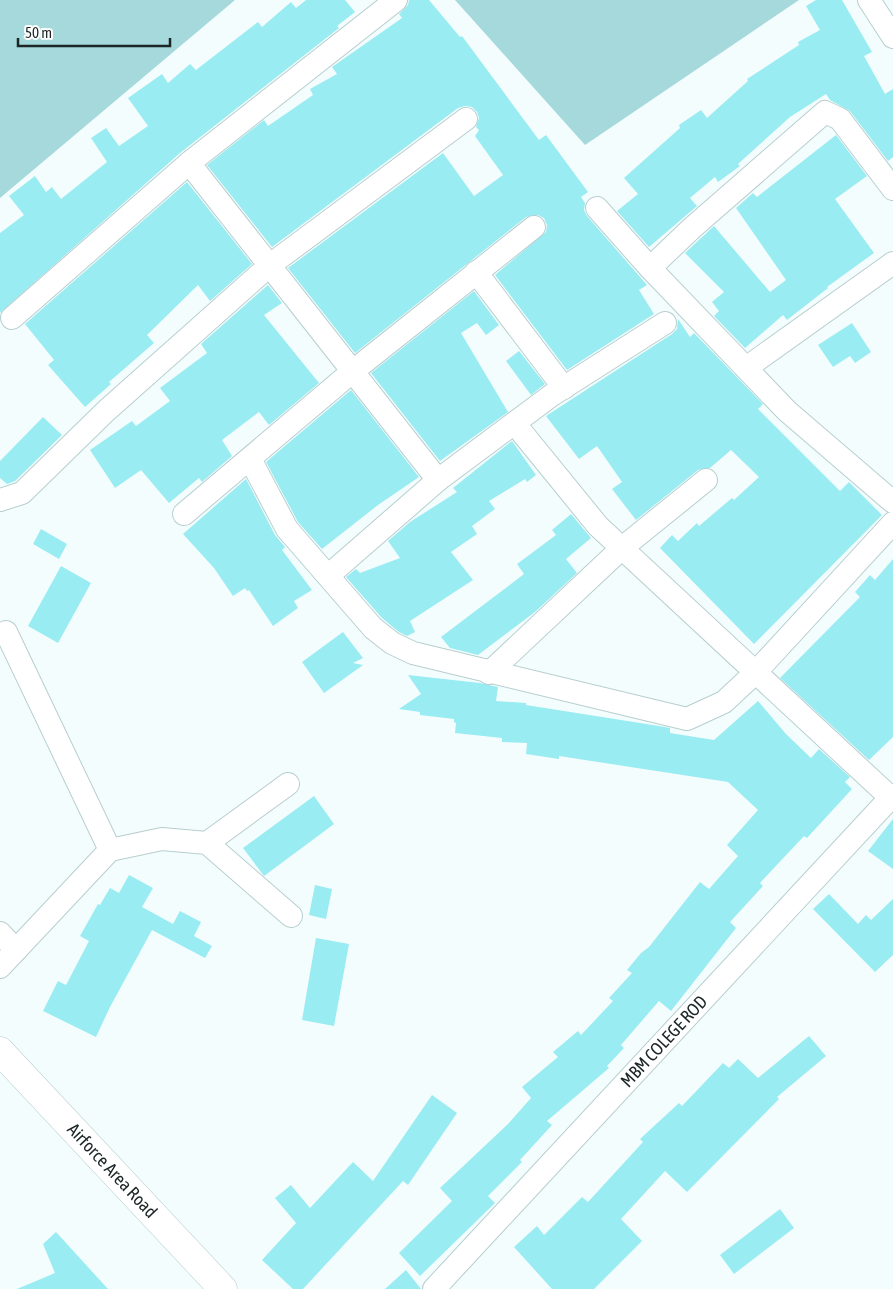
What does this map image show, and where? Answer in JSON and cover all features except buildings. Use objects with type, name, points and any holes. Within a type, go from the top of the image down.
[{"type":"street","points":[[12,318],[189,163],[396,0]]},
{"type":"street","points":[[869,0],[893,37]]},
{"type":"street","points":[[650,268],[692,228],[825,112],[840,119],[893,189]]},
{"type":"street","points":[[0,500],[22,493],[106,411],[270,265],[466,119]]},
{"type":"street","points":[[189,163],[438,480]]},
{"type":"street","points":[[597,208],[650,268],[787,411],[893,502]]},
{"type":"street","points":[[184,514],[352,371],[534,227]]},
{"type":"street","points":[[476,272],[564,388]]},
{"type":"street","points":[[746,368],[889,273]]},
{"type":"street","points":[[329,575],[438,480],[564,388],[665,323]]},
{"type":"street","points":[[515,424],[598,526],[755,673],[892,796]]},
{"type":"street","points":[[250,459],[287,529],[329,575],[373,628],[392,643],[413,653],[489,673],[551,685],[687,718],[724,702],[755,673],[893,523]]},
{"type":"street","points":[[489,673],[622,548],[706,480]]},
{"type":"street","points":[[6,632],[110,850]]},
{"type":"street","points":[[207,843],[288,784]]},
{"type":"street","name":"MBM COLEGE ROD","points":[[434,1289],[892,796]]},
{"type":"street","points":[[0,967],[110,850],[162,839],[207,843],[291,916]]},
{"type":"street","points":[[0,932],[16,950]]},
{"type":"street","name":"Airforce Area Road","points":[[0,1051],[223,1289]]},
{"type":"shaded area","points":[[0,0],[235,0],[0,198]]},
{"type":"shaded area","points":[[455,0],[799,0],[585,145]]}]
